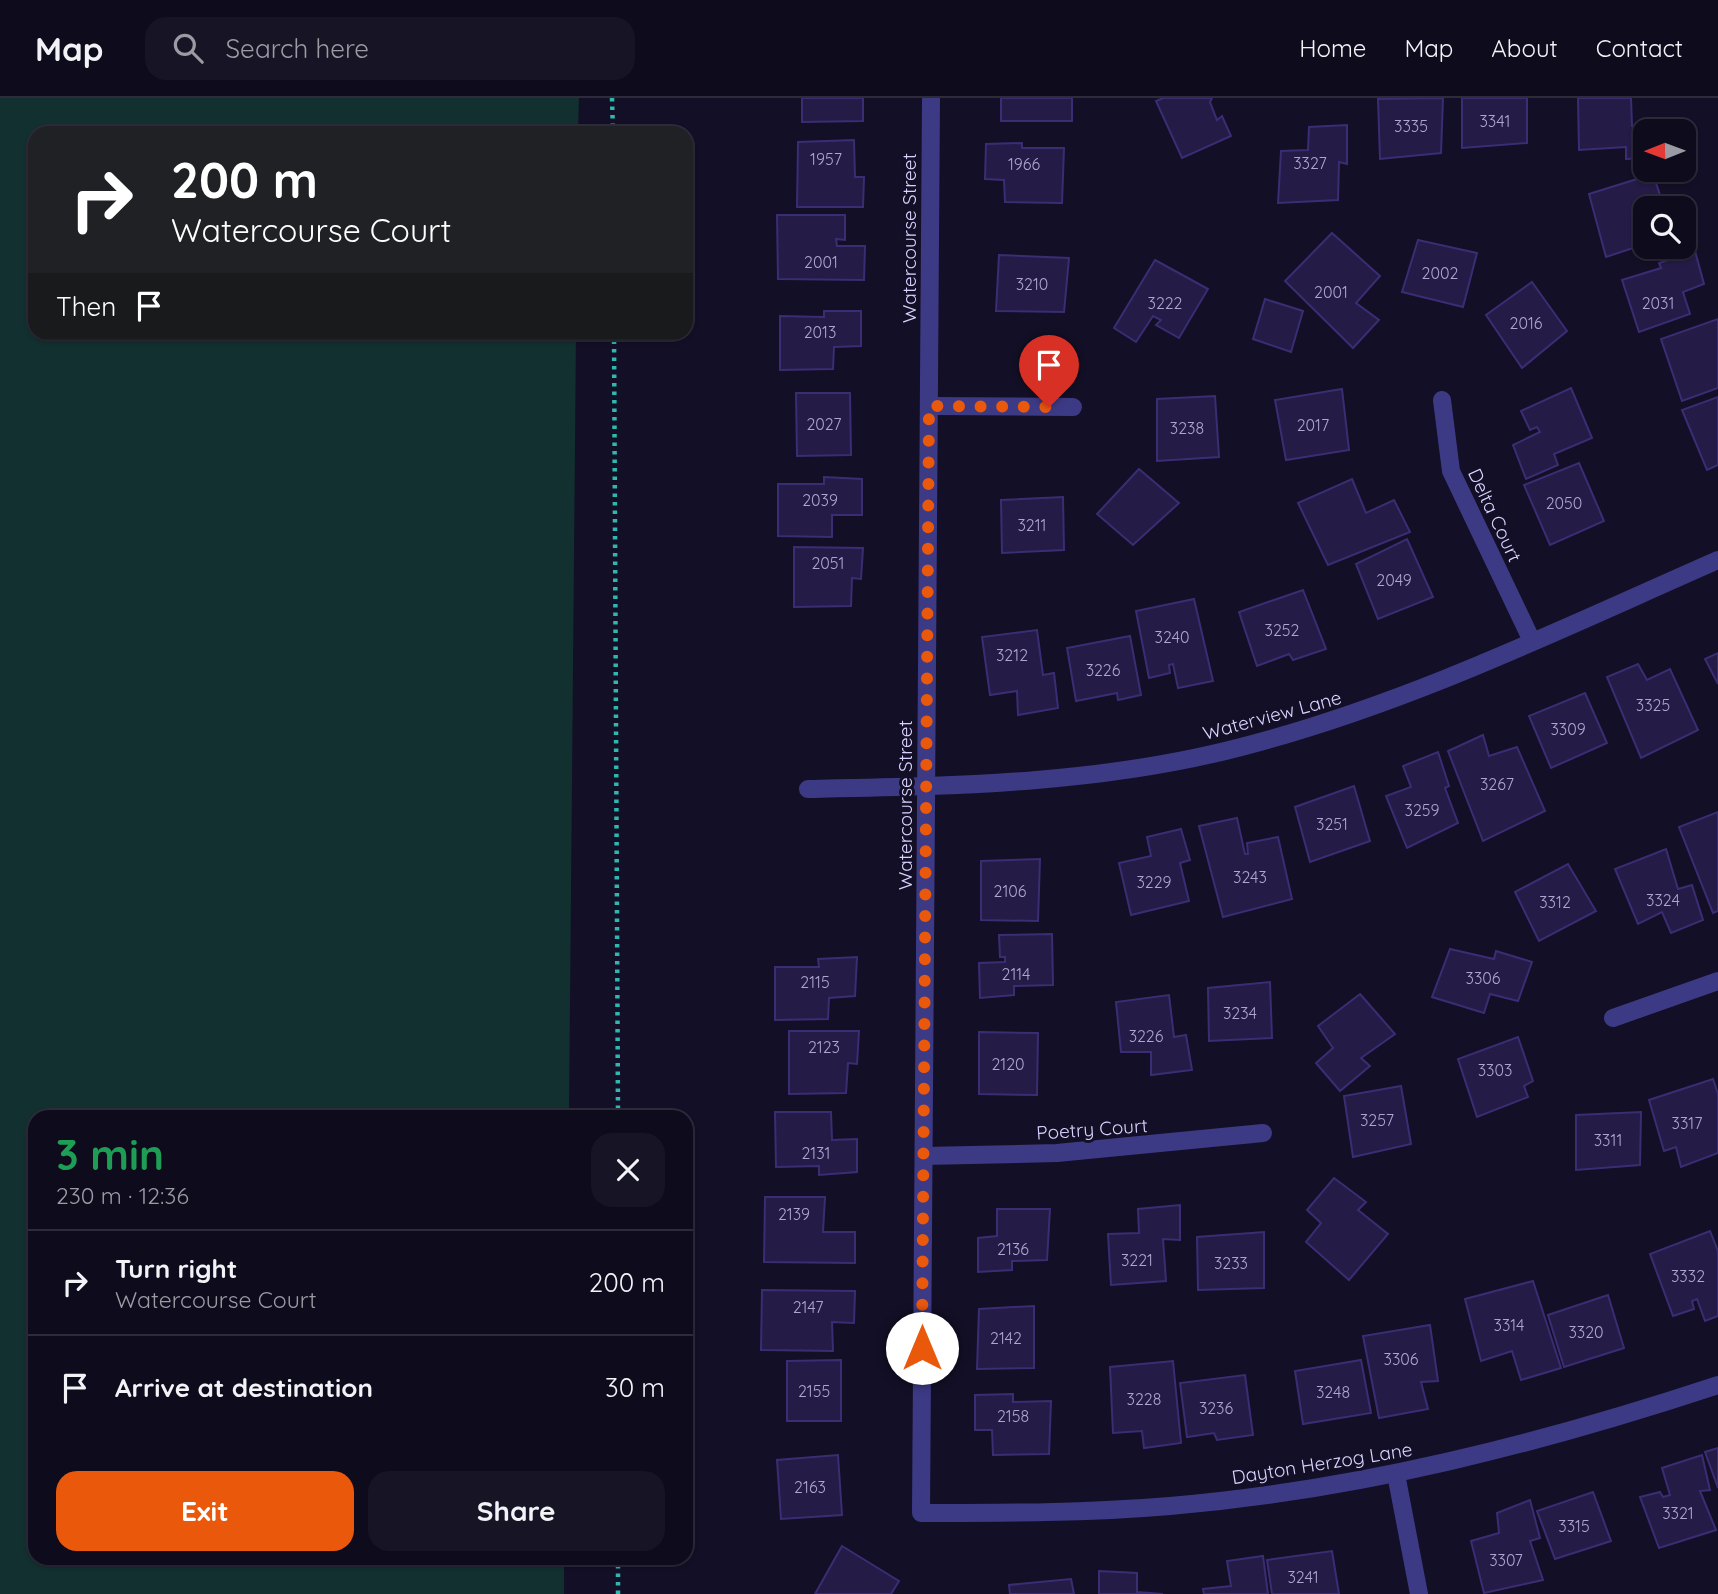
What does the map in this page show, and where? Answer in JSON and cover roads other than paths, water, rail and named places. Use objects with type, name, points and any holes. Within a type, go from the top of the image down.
[{"type":"street","name":"Watercourse Street","points":[[921,1513],[931,98]]},
{"type":"street","name":"Delta Court","points":[[1442,400],[1451,471],[1532,641]]},
{"type":"street","points":[[929,406],[1073,407]]},
{"type":"street","name":"Waterview Lane","points":[[808,789],[1031,782],[1143,768],[1243,747],[1343,718],[1442,681],[1718,560]]},
{"type":"street","points":[[1613,1018],[1718,981]]},
{"type":"street","name":"Poetry Court","points":[[924,1156],[1057,1153],[1263,1133]]},
{"type":"street","name":"Dayton Herzog Lane","points":[[921,1513],[1050,1513],[1170,1506],[1304,1490],[1396,1474],[1505,1450],[1613,1420],[1718,1385]]},
{"type":"street","points":[[1396,1474],[1419,1594]]}]
